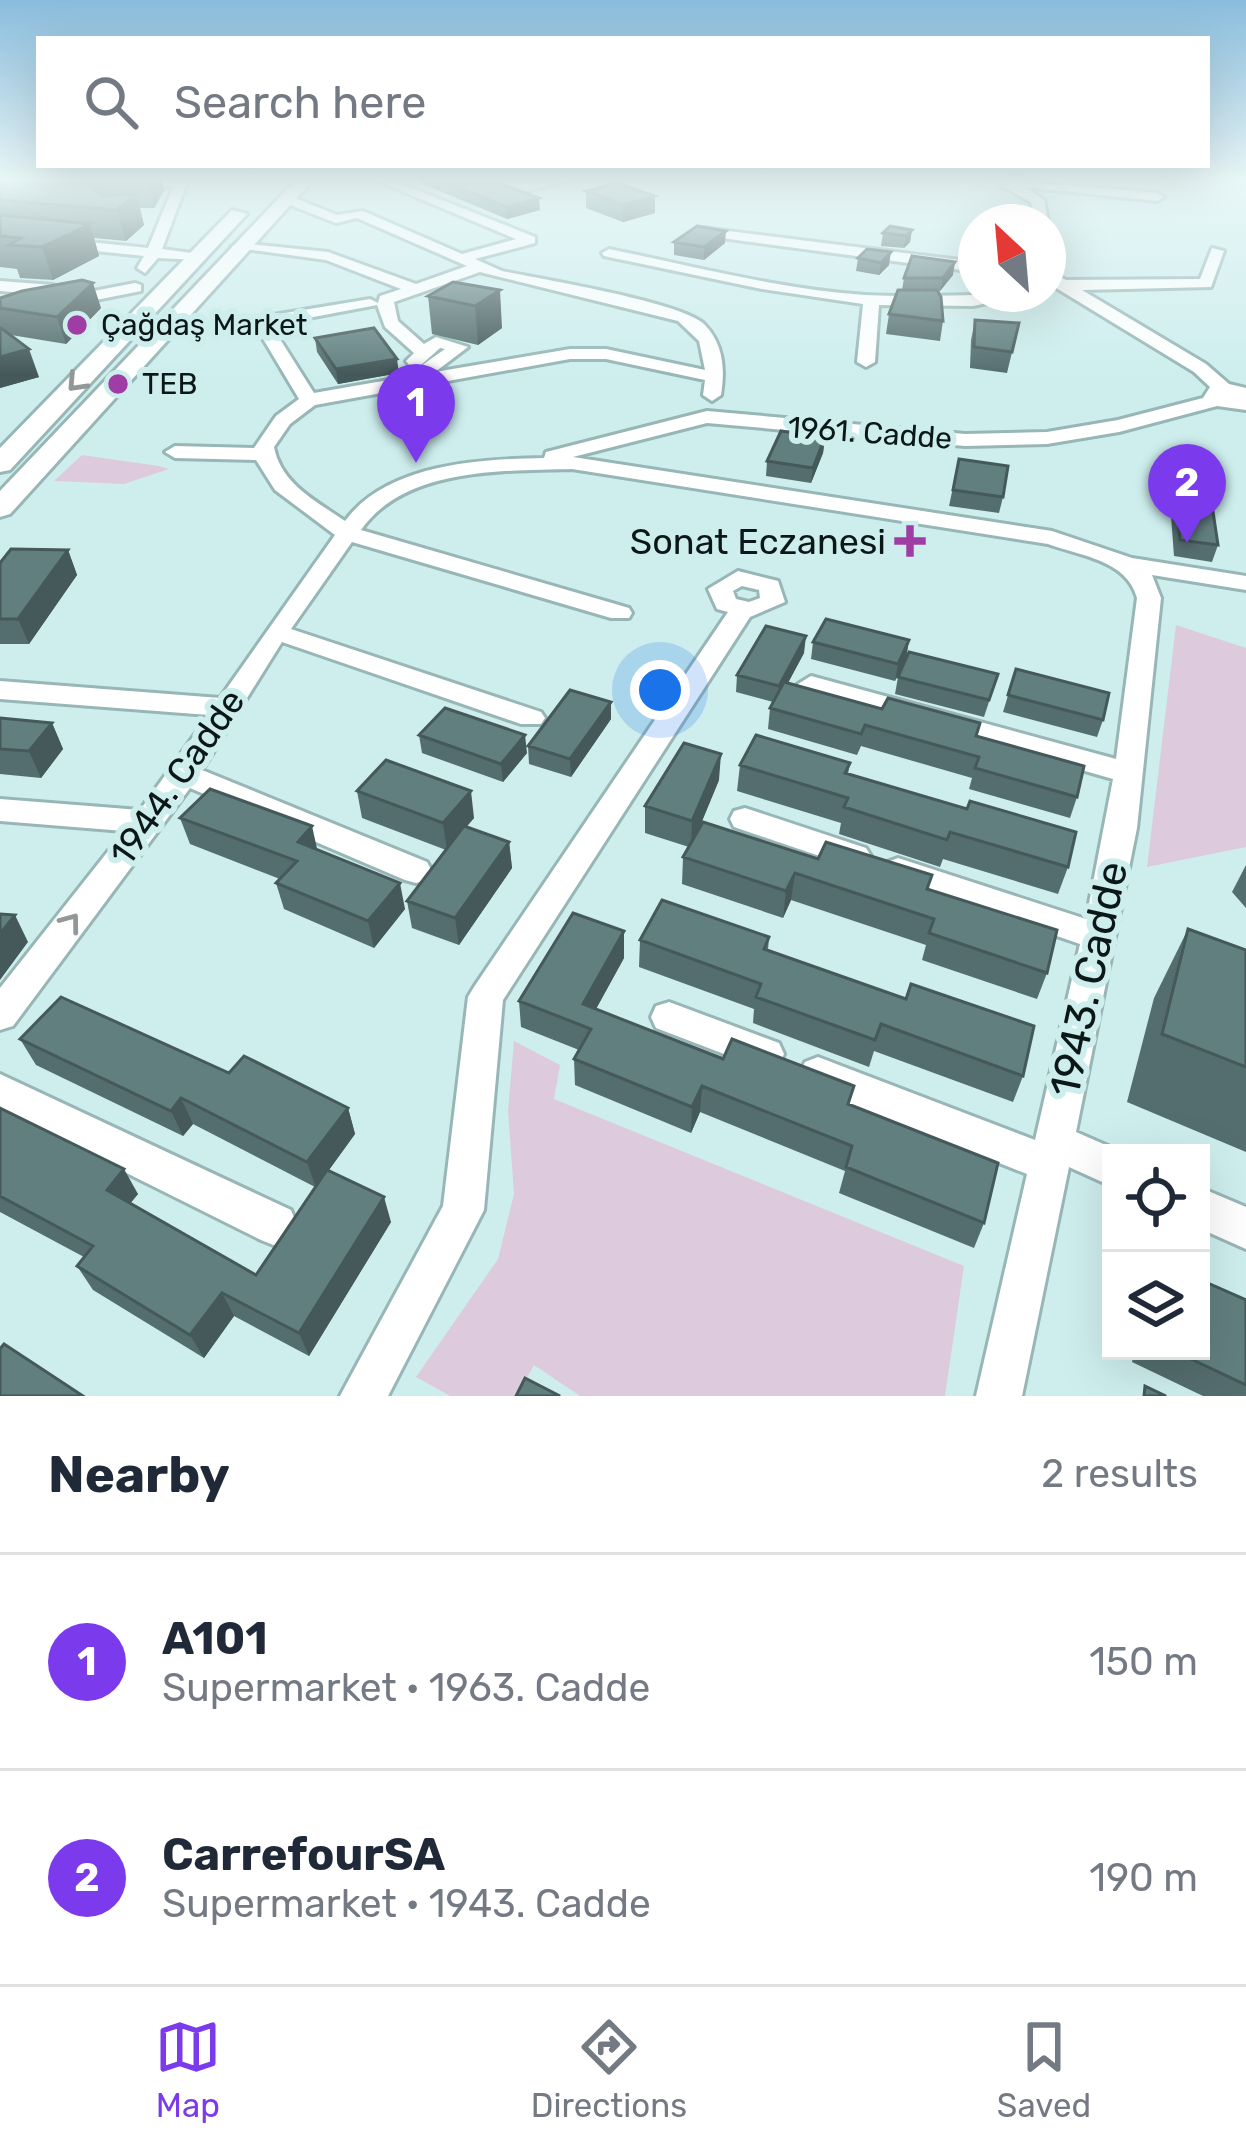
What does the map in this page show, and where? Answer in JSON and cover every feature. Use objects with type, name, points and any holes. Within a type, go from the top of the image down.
[{"type":"main road","points":[[0,464],[208,244]]},
{"type":"main road","points":[[0,508],[240,244]]},
{"type":"main road","points":[[198,252],[238,247]]},
{"type":"street","points":[[13,244],[48,252],[65,244]]},
{"type":"street","points":[[67,244],[198,252]]},
{"type":"street","points":[[136,288],[157,244]]},
{"type":"street","points":[[430,244],[480,267],[684,317],[707,339],[715,377],[707,417]]},
{"type":"street","points":[[463,258],[515,244]]},
{"type":"street","points":[[798,244],[958,265]]},
{"type":"street","points":[[238,247],[328,256],[416,289]]},
{"type":"street","points":[[1066,283],[1206,284],[1217,251]]},
{"type":"street","points":[[609,253],[872,299],[958,307]]},
{"type":"street","points":[[309,400],[256,316],[378,301],[480,267]]},
{"type":"street","points":[[0,286],[68,291],[136,288]]},
{"type":"street","points":[[0,311],[136,288]]},
{"type":"street","points":[[1066,291],[1199,368],[1219,394],[1246,404]]},
{"type":"street","points":[[866,362],[872,299]]},
{"type":"street","points":[[378,301],[426,367]]},
{"type":"street","points":[[264,454],[271,435],[309,400],[426,367],[588,353],[715,377]]},
{"type":"street","points":[[1219,394],[1246,394]]},
{"type":"street","name":"1961. Cadde","points":[[527,463],[707,417],[796,428],[986,440],[1119,427],[1219,394]]},
{"type":"street","points":[[175,452],[264,454]]},
{"type":"street","points":[[264,454],[292,496],[346,533],[620,613]]},
{"type":"street","points":[[527,463],[572,464],[1052,538],[1127,565],[1246,584]]},
{"type":"street","name":"1944. Cadde","points":[[0,1015],[184,774],[346,533],[385,496],[414,482],[492,465],[527,463]]},
{"type":"street","name":"1943. Cadde","points":[[999,1396],[1122,828],[1149,598],[1144,580],[1127,565]]},
{"type":"street","points":[[363,1396],[463,1210],[486,997],[742,610]]},
{"type":"street","points":[[276,632],[531,718]]},
{"type":"street","points":[[811,684],[1129,772]]},
{"type":"street","points":[[0,690],[229,708]]},
{"type":"street","points":[[184,774],[416,871]]},
{"type":"street","points":[[0,810],[148,822]]},
{"type":"street","points":[[745,819],[1098,938]]},
{"type":"street","points":[[669,1017],[1052,1152],[1102,1165]]},
{"type":"street","points":[[0,1091],[276,1225]]},
{"type":"street","points":[[1210,1212],[1246,1228]]},
{"type":"shaded area","points":[[82,455],[169,469],[124,484],[54,481]]},
{"type":"shaded area","points":[[1176,625],[1246,648],[1246,847],[1147,867]]},
{"type":"shaded area","points":[[514,1041],[560,1065],[554,1099],[964,1266],[945,1396],[580,1396],[534,1365],[517,1396],[450,1396],[416,1377],[498,1259],[514,1194],[508,1111]]},
{"type":"building","points":[[867,249],[891,252],[881,263],[858,258]]},
{"type":"building","points":[[912,256],[955,262],[943,278],[904,278]]},
{"type":"building","points":[[82,280],[93,283],[57,317],[0,308],[0,298]]},
{"type":"building","points":[[453,282],[500,290],[475,306],[428,296]]},
{"type":"building","points":[[898,290],[937,290],[943,321],[889,314]]},
{"type":"building","points":[[975,320],[1019,323],[1012,352],[974,347]]},
{"type":"building","points":[[1,328],[29,349],[0,357]]},
{"type":"building","points":[[374,328],[397,359],[336,369],[315,338]]},
{"type":"building","points":[[781,431],[825,437],[813,468],[767,461]]},
{"type":"building","points":[[959,459],[1008,466],[1003,497],[953,490]]},
{"type":"building","points":[[1176,500],[1212,505],[1218,545],[1180,540]]},
{"type":"building","points":[[11,549],[68,550],[18,619],[0,619],[0,563]]},
{"type":"building","points":[[826,619],[909,640],[898,664],[813,642]]},
{"type":"building","points":[[766,626],[806,636],[779,686],[737,675]]},
{"type":"building","points":[[909,652],[998,674],[989,700],[898,677]]},
{"type":"building","points":[[1016,669],[1109,693],[1103,720],[1008,695]]},
{"type":"building","points":[[784,682],[882,709],[888,698],[980,723],[976,736],[1084,766],[1077,797],[975,768],[979,757],[865,725],[861,734],[770,708]]},
{"type":"building","points":[[570,690],[611,702],[570,759],[528,746]]},
{"type":"building","points":[[445,708],[525,735],[501,764],[419,735]]},
{"type":"building","points":[[0,718],[52,723],[29,751],[0,749]]},
{"type":"building","points":[[756,735],[850,763],[845,773],[967,809],[970,801],[1076,832],[1068,867],[950,832],[947,840],[844,807],[848,798],[740,765]]},
{"type":"building","points":[[684,743],[721,754],[692,821],[645,806]]},
{"type":"building","points":[[386,760],[471,791],[443,823],[357,791]]},
{"type":"building","points":[[210,789],[312,826],[298,842],[400,883],[368,921],[276,883],[297,861],[180,818]]},
{"type":"building","points":[[703,822],[818,859],[826,842],[932,875],[927,889],[1057,930],[1047,973],[929,933],[934,919],[795,873],[786,891],[683,857]]},
{"type":"building","points":[[464,826],[509,842],[455,918],[407,901]]},
{"type":"building","points":[[662,900],[769,937],[764,949],[906,999],[911,984],[1034,1026],[1023,1076],[881,1024],[875,1040],[756,997],[761,984],[640,940]]},
{"type":"building","points":[[573,913],[624,931],[583,1004],[723,1059],[732,1039],[854,1086],[848,1104],[998,1163],[984,1223],[846,1167],[852,1146],[702,1086],[692,1107],[574,1059],[591,1029],[519,1001]]},
{"type":"building","points":[[0,914],[15,915],[0,934]]},
{"type":"building","points":[[1188,929],[1246,950],[1246,1067],[1162,1034]]},
{"type":"building","points":[[61,997],[229,1073],[244,1056],[348,1108],[307,1162],[181,1098],[171,1111],[20,1039]]},
{"type":"building","points":[[0,1108],[124,1169],[107,1190],[256,1275],[327,1170],[384,1197],[299,1333],[222,1293],[190,1335],[77,1266],[93,1246],[0,1196]]},
{"type":"building","points":[[1210,1284],[1246,1300],[1246,1385],[1193,1360],[1210,1360]]},
{"type":"building","points":[[4,1344],[83,1396],[0,1396],[0,1349]]},
{"type":"building","points":[[525,1378],[560,1396],[516,1396]]},
{"type":"building","points":[[1145,1386],[1166,1396],[1144,1396]]},
{"type":"place","name":"Çağdaş Market","points":[[77,325]]},
{"type":"place","name":"TEB","points":[[118,384]]},
{"type":"place","name":"A101","points":[[416,463]]},
{"type":"place","name":"Sonat Eczanesi","points":[[910,541]]},
{"type":"place","name":"CarrefourSA","points":[[1187,543]]}]
